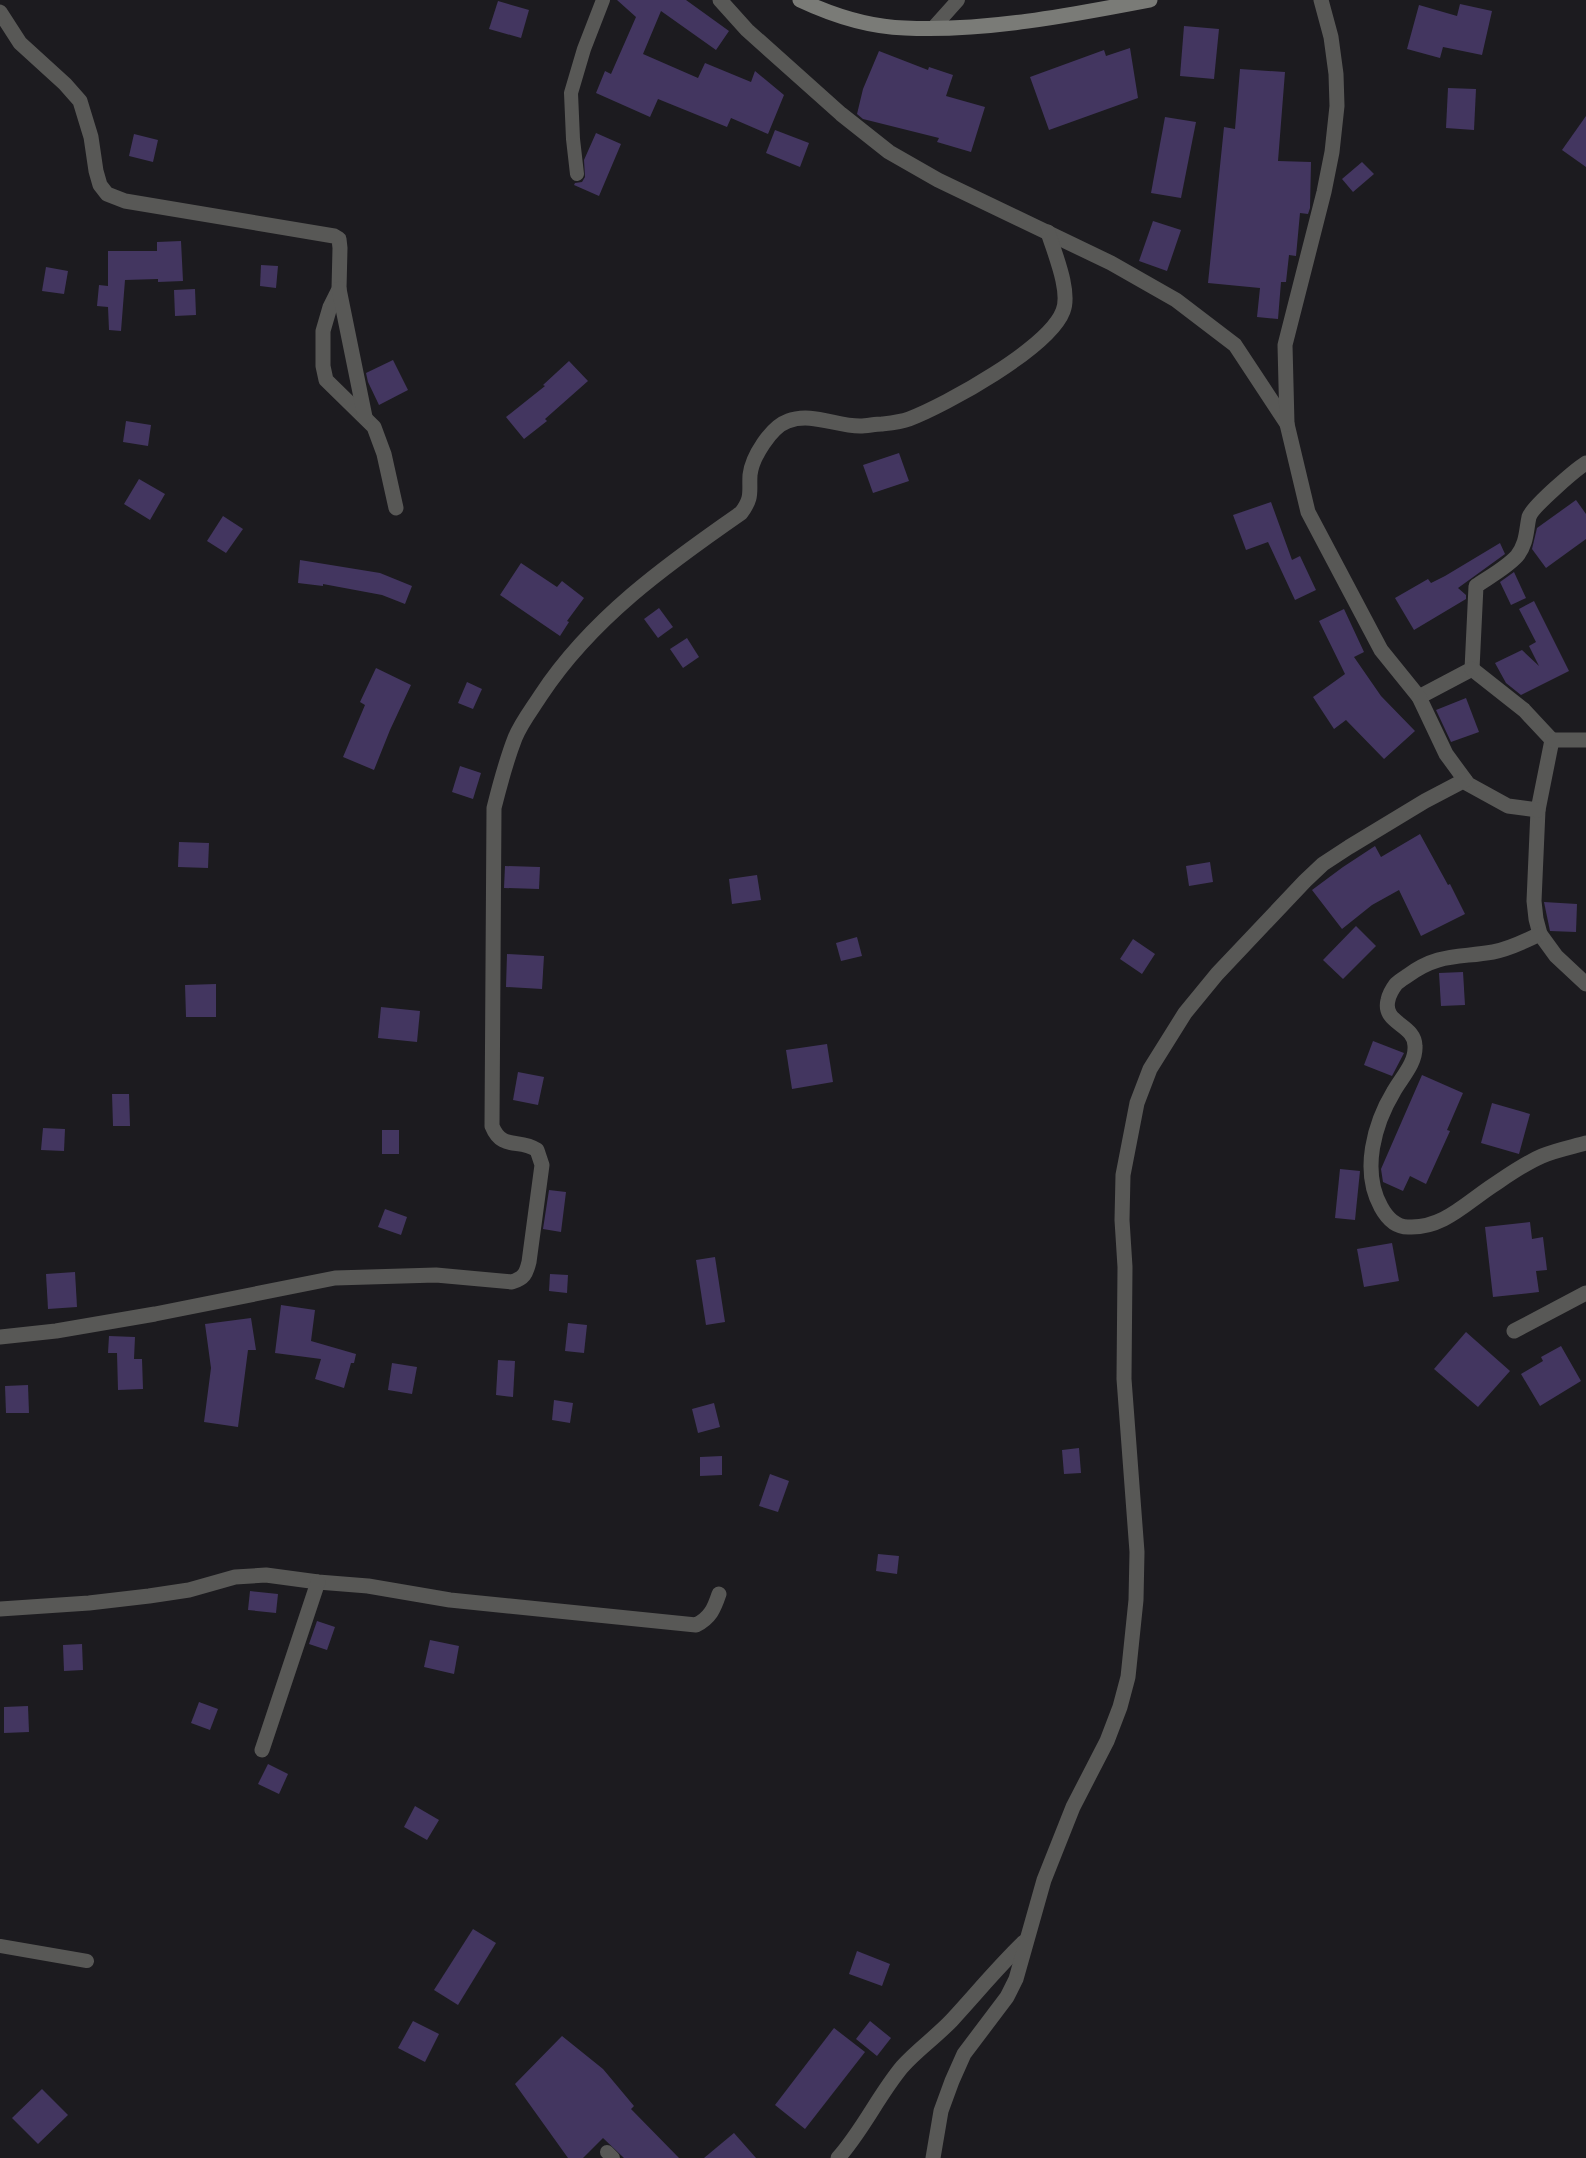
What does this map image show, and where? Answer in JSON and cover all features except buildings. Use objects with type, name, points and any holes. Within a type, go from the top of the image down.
[{"type":"street","points":[[720,0],[747,30],[841,114],[889,152],[939,180],[1112,263],[1176,300],[1235,345],[1287,424]]},
{"type":"street","points":[[800,0],[831,6],[878,25],[904,28],[1027,21],[1150,0]]},
{"type":"street","points":[[1321,0],[1331,37],[1337,106],[1332,152],[1324,192],[1285,345],[1287,424],[1308,512],[1381,650],[1419,697],[1446,754],[1465,780],[1484,794],[1508,806],[1538,810]]},
{"type":"street","points":[[0,12],[20,43],[80,101],[91,137],[100,185],[107,194],[125,201],[333,236],[339,239],[339,289],[365,417]]},
{"type":"street","points":[[0,1337],[56,1331],[155,1314],[335,1278],[436,1275],[512,1282],[521,1279],[526,1274],[542,1165],[537,1150],[531,1146],[502,1141],[492,1126],[494,808],[515,736],[552,678],[609,614],[684,553],[741,513],[752,491],[750,475],[752,466],[768,436],[778,426],[789,420],[807,418],[859,426],[907,420],[951,400],[1009,363],[1047,334],[1058,320],[1065,301],[1063,283],[1048,232]]},
{"type":"street","points":[[339,289],[330,307],[323,331],[323,366],[326,380],[374,427],[380,442],[396,508]]},
{"type":"street","points":[[1472,669],[1476,586],[1515,557],[1523,546],[1528,532],[1530,514],[1572,473],[1586,463]]},
{"type":"street","points":[[1419,697],[1472,669]]},
{"type":"street","points":[[1472,669],[1524,710],[1552,740],[1586,740]]},
{"type":"street","points":[[1552,740],[1538,810],[1534,901],[1540,934],[1556,956],[1586,984]]},
{"type":"street","points":[[933,2158],[940,2111],[952,2081],[964,2054],[1007,1997],[1016,1979],[1044,1880],[1062,1832],[1086,1779],[1107,1741],[1128,1677],[1136,1600],[1137,1552],[1124,1379],[1123,1174],[1137,1103],[1150,1069],[1185,1013],[1217,974],[1323,864],[1425,801],[1465,780]]},
{"type":"street","points":[[1540,934],[1517,945],[1494,952],[1434,960],[1396,984],[1389,996],[1387,1011],[1390,1018],[1412,1034],[1416,1044],[1414,1058],[1381,1115],[1375,1135],[1371,1168],[1375,1196],[1388,1218],[1396,1225],[1428,1226],[1451,1216],[1492,1186],[1543,1156],[1586,1143]]},
{"type":"street","points":[[1514,1331],[1586,1293]]},
{"type":"street","points":[[0,1609],[89,1604],[189,1590],[247,1575],[266,1575],[368,1586],[450,1600],[696,1625],[705,1620],[713,1611],[719,1594]]},
{"type":"street","points":[[262,1750],[318,1582]]},
{"type":"street","points":[[838,2158],[849,2146],[902,2067],[926,2042],[951,2022],[1026,1940]]},
{"type":"lane","points":[[577,174],[571,93],[584,49],[603,0]]},
{"type":"lane","points":[[933,28],[958,0]]},
{"type":"lane","points":[[0,1946],[87,1961]]}]
